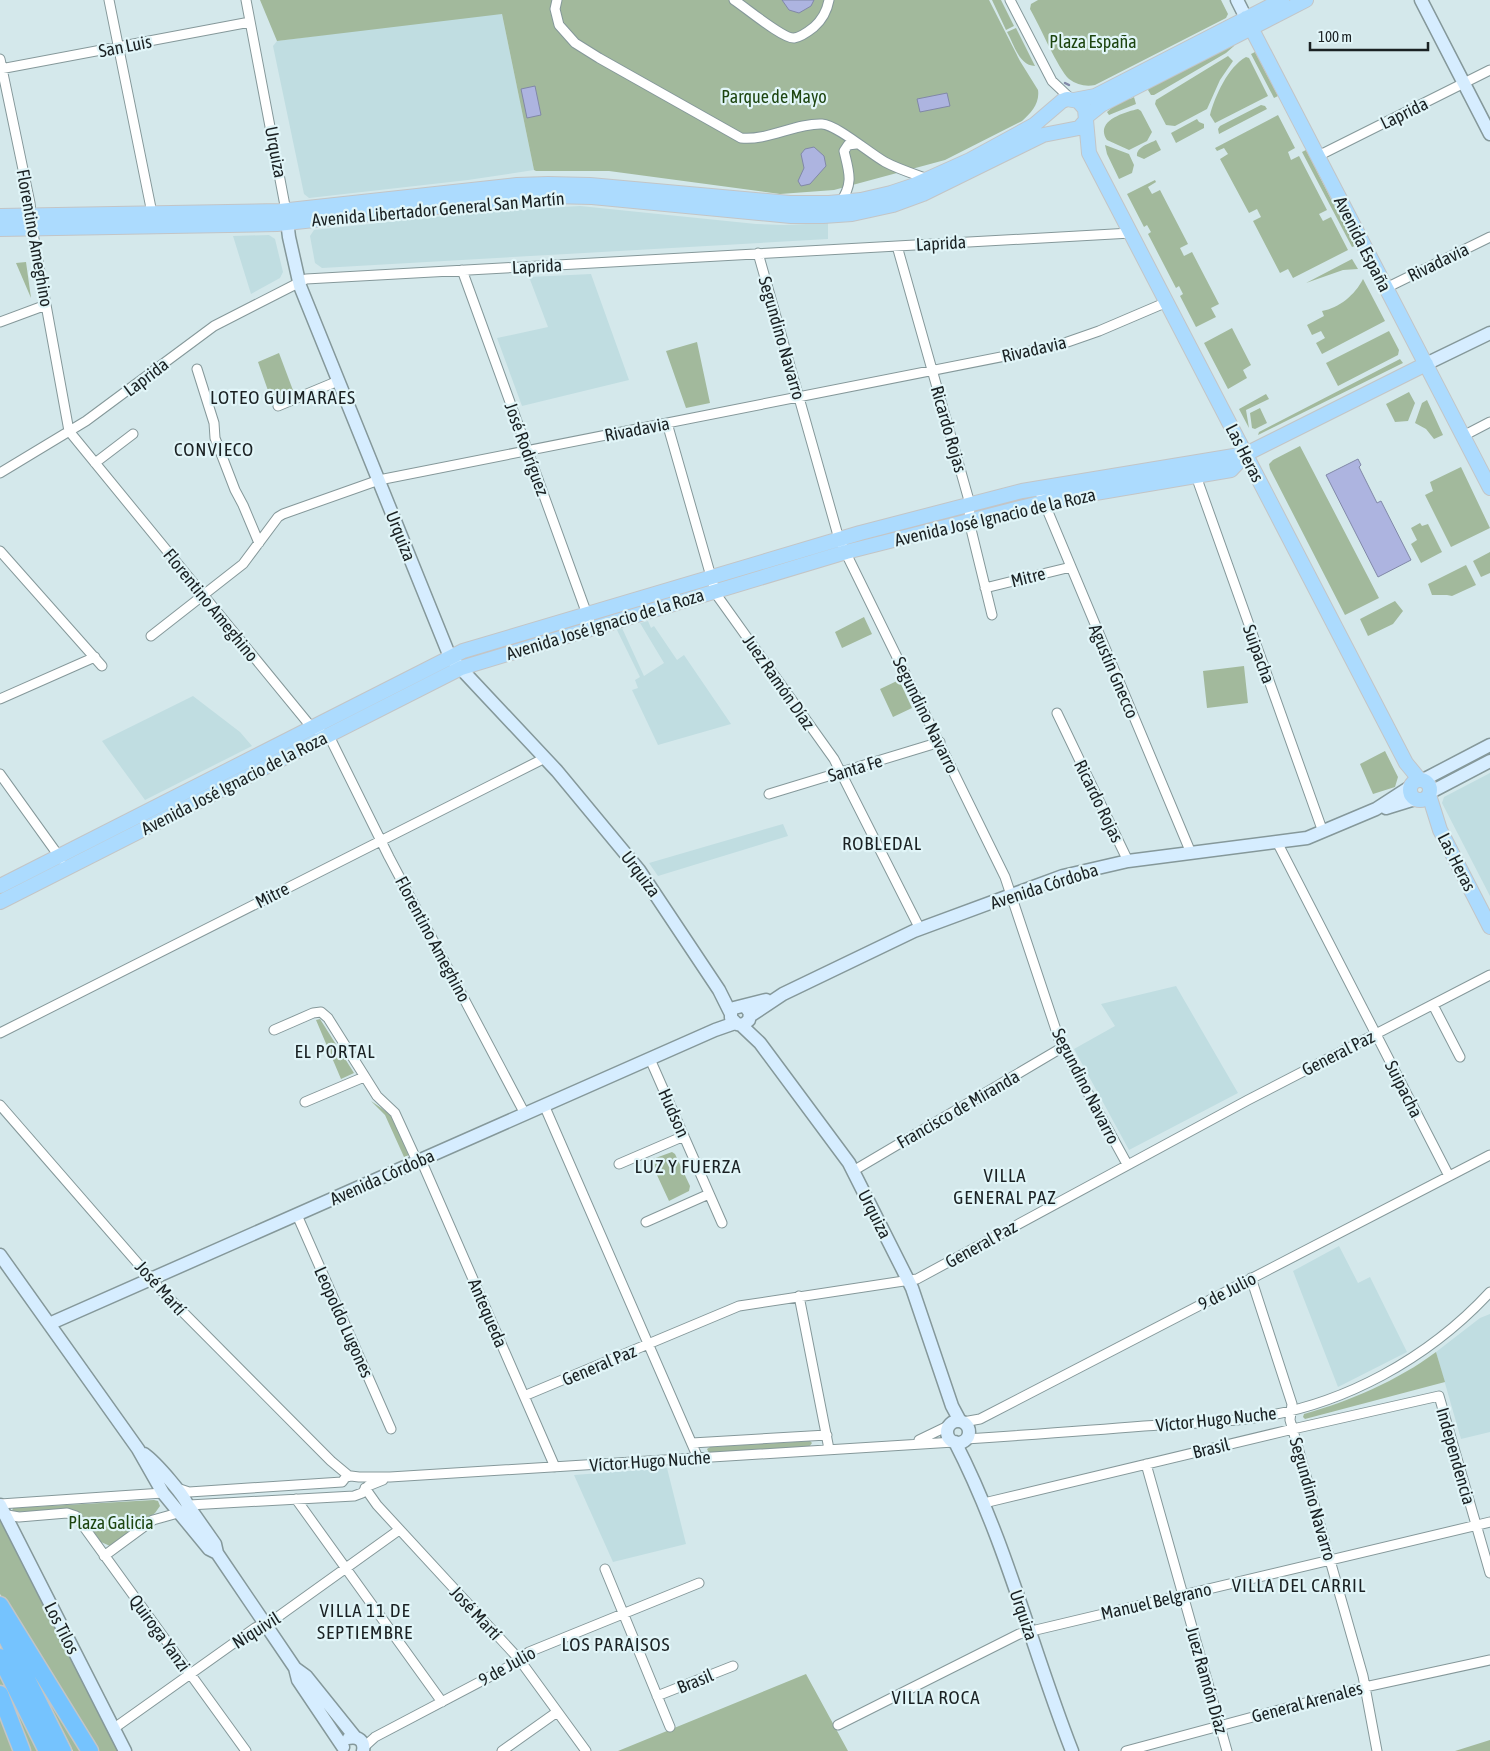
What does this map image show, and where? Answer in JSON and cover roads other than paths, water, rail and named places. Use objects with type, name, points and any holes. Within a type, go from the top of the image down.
[{"type":"highway","points":[[0,1605],[90,1751]]},
{"type":"highway","points":[[0,1625],[64,1751]]},
{"type":"highway","points":[[0,1657],[47,1751]]},
{"type":"highway","points":[[0,1694],[22,1751]]},
{"type":"main road","name":"Avenida España","points":[[1237,0],[1490,488]]},
{"type":"main road","points":[[1282,0],[1248,23],[1099,106],[1078,128],[1068,130],[1063,128],[1056,120],[1055,115],[1058,105],[1062,101],[1095,96],[1248,23],[1306,0]]},
{"type":"main road","points":[[1420,0],[1490,134]]},
{"type":"main road","points":[[1073,99],[1082,104],[1085,109],[1086,118]]},
{"type":"main road","name":"Avenida Libertador General San Martín","points":[[287,217],[517,185],[548,184],[590,185],[790,203],[840,203],[861,200],[891,193],[970,160],[1034,125],[1058,105]]},
{"type":"main road","name":"Las Heras","points":[[1086,118],[1089,153],[1421,789],[1490,927]]},
{"type":"main road","name":"Avenida Libertador General San Martín","points":[[0,229],[32,222],[287,217],[549,196],[592,197],[791,216],[852,214],[884,208],[918,196],[1039,137],[1068,130]]},
{"type":"main road","name":"Avenida Libertador General San Martín","points":[[0,216],[32,222]]},
{"type":"main road","name":"Urquiza","points":[[287,217],[299,282],[451,658],[545,758],[642,874],[719,990],[849,1163],[908,1281],[952,1406],[955,1423]]},
{"type":"main road","name":"Avenida José Ignacio de la Roza","points":[[0,902],[461,668],[592,628],[713,584],[766,561],[839,539],[1022,491],[1246,454],[1490,333]]},
{"type":"main road","name":"Avenida José Ignacio de la Roza","points":[[0,886],[463,651],[587,614],[713,584],[787,570],[846,552],[1044,502],[1231,470],[1246,454]]},
{"type":"main road","points":[[968,521],[983,508],[996,504],[1022,491]]},
{"type":"main road","points":[[787,570],[805,558],[827,550],[839,539]]},
{"type":"main road","points":[[461,668],[480,654],[504,646],[517,635]]},
{"type":"main road","name":"Avenida Córdoba","points":[[49,1324],[715,1030],[783,994],[920,929],[1063,876],[1128,861],[1307,838],[1376,809],[1391,807],[1490,745]]},
{"type":"main road","name":"Avenida Córdoba","points":[[1421,789],[1490,761]]},
{"type":"main road","points":[[0,1256],[138,1449],[162,1492],[183,1506]]},
{"type":"main road","points":[[955,1423],[967,1426],[969,1431],[960,1441],[947,1435],[955,1423]]},
{"type":"main road","name":"Urquiza","points":[[960,1441],[984,1503],[1056,1711],[1072,1751]]},
{"type":"main road","points":[[138,1449],[149,1457],[174,1486],[183,1506],[215,1544],[217,1553],[295,1668],[306,1676],[362,1746]]},
{"type":"main road","points":[[162,1492],[162,1487],[166,1484],[174,1486]]},
{"type":"main road","name":"Los Tilos","points":[[1,1509],[125,1751]]},
{"type":"main road","points":[[295,1668],[298,1680],[342,1749]]},
{"type":"main road","points":[[342,1749],[346,1739],[362,1746]]},
{"type":"street","points":[[109,0],[153,220]]},
{"type":"street","name":"Urquiza","points":[[246,0],[287,217]]},
{"type":"street","points":[[557,0],[556,9],[560,25],[564,32],[580,46],[741,138],[753,138],[821,124],[834,128],[887,163],[928,179]]},
{"type":"street","points":[[734,0],[783,35],[792,38],[803,34],[824,17],[829,0]]},
{"type":"street","points":[[1010,0],[1052,81],[1073,99]]},
{"type":"street","name":"San Luis","points":[[1,69],[250,22]]},
{"type":"street","name":"Florentino Ameghino","points":[[0,59],[32,222],[69,432],[308,723],[331,740],[381,840],[525,1114]]},
{"type":"street","name":"Laprida","points":[[1318,156],[1490,70]]},
{"type":"street","points":[[840,203],[848,188],[850,178],[849,165],[844,151],[848,145],[856,144]]},
{"type":"street","name":"Laprida","points":[[0,473],[86,421],[214,326],[306,279],[1131,233]]},
{"type":"street","name":"Rivadavia","points":[[1386,288],[1490,236]]},
{"type":"street","name":"Ricardo Rojas","points":[[897,246],[970,504],[968,521],[992,614]]},
{"type":"street","name":"Segundino Navarro","points":[[758,254],[839,539],[1005,877],[1063,1048],[1127,1164]]},
{"type":"street","name":"José Rodríguez","points":[[462,270],[592,628]]},
{"type":"street","name":"Rivadavia","points":[[151,636],[243,564],[278,517],[286,512],[379,480],[1056,346],[1099,331],[1167,302]]},
{"type":"street","points":[[0,322],[46,306]]},
{"type":"street","points":[[197,369],[214,423],[215,438],[234,490],[243,505],[259,543]]},
{"type":"street","points":[[278,406],[338,381]]},
{"type":"street","points":[[1463,436],[1490,422]]},
{"type":"street","name":"Juez Ramón Díaz","points":[[667,423],[713,584],[834,760],[920,929]]},
{"type":"street","points":[[95,463],[133,434]]},
{"type":"street","name":"Suipacha","points":[[1196,476],[1323,832]]},
{"type":"street","name":"Agustín Gnecco","points":[[1038,488],[1190,853]]},
{"type":"street","points":[[0,550],[102,666]]},
{"type":"street","name":"Mitre","points":[[985,588],[1070,567]]},
{"type":"street","points":[[0,699],[95,657]]},
{"type":"street","name":"Ricardo Rojas","points":[[1057,713],[1128,861]]},
{"type":"street","name":"Santa Fe","points":[[769,794],[940,742]]},
{"type":"street","name":"Mitre","points":[[0,1033],[545,758]]},
{"type":"street","points":[[0,774],[67,868]]},
{"type":"street","name":"Suipacha","points":[[1277,842],[1448,1176]]},
{"type":"street","name":"General Paz","points":[[524,1396],[739,1306],[917,1279],[1127,1164],[1490,975]]},
{"type":"street","points":[[1432,1005],[1460,1057]]},
{"type":"street","name":"Antequeda","points":[[274,1030],[312,1013],[320,1012],[328,1018],[377,1096],[395,1113],[419,1160],[555,1467]]},
{"type":"street","name":"Francisco de Miranda","points":[[853,1171],[1063,1048]]},
{"type":"street","name":"Hudson","points":[[650,1059],[722,1223]]},
{"type":"street","points":[[305,1102],[364,1077]]},
{"type":"street","name":"José Martí","points":[[0,1105],[152,1279],[348,1479]]},
{"type":"street","points":[[544,1105],[698,1458]]},
{"type":"street","points":[[619,1164],[684,1136]]},
{"type":"street","name":"9 de Julio","points":[[955,1423],[980,1419],[1490,1155]]},
{"type":"street","points":[[646,1222],[709,1194]]},
{"type":"street","name":"Leopoldo Lugones","points":[[297,1215],[391,1429]]},
{"type":"street","name":"Segundino Navarro","points":[[1251,1278],[1292,1404],[1290,1420],[1363,1676],[1377,1751]]},
{"type":"street","name":"Víctor Hugo Nuche","points":[[183,1506],[348,1479],[960,1441],[1252,1418],[1292,1410],[1348,1391],[1393,1369],[1422,1351],[1448,1331],[1490,1292]]},
{"type":"street","points":[[799,1296],[829,1449]]},
{"type":"street","name":"Brasil","points":[[984,1503],[1439,1396]]},
{"type":"street","name":"Independencia","points":[[1439,1396],[1490,1573]]},
{"type":"street","name":"Víctor Hugo Nuche","points":[[910,1444],[955,1423]]},
{"type":"street","name":"Víctor Hugo Nuche","points":[[692,1443],[827,1435]]},
{"type":"street","name":"Juez Ramón Díaz","points":[[1146,1464],[1228,1751]]},
{"type":"street","name":"Víctor Hugo Nuche","points":[[348,1495],[364,1490],[390,1477]]},
{"type":"street","points":[[348,1495],[344,1491],[348,1479],[362,1481],[364,1490]]},
{"type":"street","name":"José Martí","points":[[364,1490],[519,1659],[586,1751]]},
{"type":"street","points":[[1,1509],[162,1492]]},
{"type":"street","points":[[104,1556],[153,1520],[183,1506],[348,1495]]},
{"type":"street","points":[[296,1498],[442,1702]]},
{"type":"street","name":"Quiroga Yanzi","points":[[1,1509],[19,1517],[74,1514],[246,1751]]},
{"type":"street","name":"Manuel Belgrano","points":[[838,1725],[1019,1634],[1490,1522]]},
{"type":"street","name":"Niquivil","points":[[113,1729],[255,1628],[279,1616],[400,1530]]},
{"type":"street","points":[[606,1569],[670,1727]]},
{"type":"street","name":"9 de Julio","points":[[362,1746],[375,1737],[510,1666],[529,1652],[699,1583]]},
{"type":"street","name":"General Arenales","points":[[1126,1751],[1365,1686],[1490,1660]]},
{"type":"street","name":"Brasil","points":[[657,1696],[733,1666]]},
{"type":"street","points":[[502,1751],[557,1712]]},
{"type":"water","points":[[782,0],[814,0],[811,6],[799,13],[789,10]]},
{"type":"water","points":[[535,86],[541,115],[527,118],[521,89]]},
{"type":"water","points":[[947,93],[950,106],[920,112],[917,99]]},
{"type":"water","points":[[814,147],[824,156],[826,166],[810,184],[801,186],[798,181],[804,168],[801,154],[805,149]]},
{"type":"water","points":[[1358,459],[1361,465],[1359,467],[1377,503],[1381,501],[1411,560],[1378,577],[1326,475]]},
{"type":"waterway","points":[[1065,83],[1069,85]]},
{"type":"district","name":"LOTEO GUIMARAES","points":[[283,397]]},
{"type":"district","name":"CONVIECO","points":[[214,449]]},
{"type":"district","name":"ROBLEDAL","points":[[882,843]]},
{"type":"district","name":"EL PORTAL","points":[[335,1051]]},
{"type":"district","name":"LUZ Y FUERZA","points":[[688,1166]]},
{"type":"district","name":"VILLA GENERAL PAZ","points":[[1005,1186]]},
{"type":"district","name":"VILLA DEL CARRIL","points":[[1299,1585]]},
{"type":"district","name":"VILLA 11 DE SEPTIEMBRE","points":[[365,1621]]},
{"type":"district","name":"LOS PARAISOS","points":[[616,1644]]},
{"type":"district","name":"VILLA ROCA","points":[[936,1697]]},
{"type":"park label","name":"Plaza España","points":[[1093,41]]},
{"type":"park label","name":"Parque de Mayo","points":[[774,96]]},
{"type":"park label","name":"Plaza Galicia","points":[[111,1522]]}]
